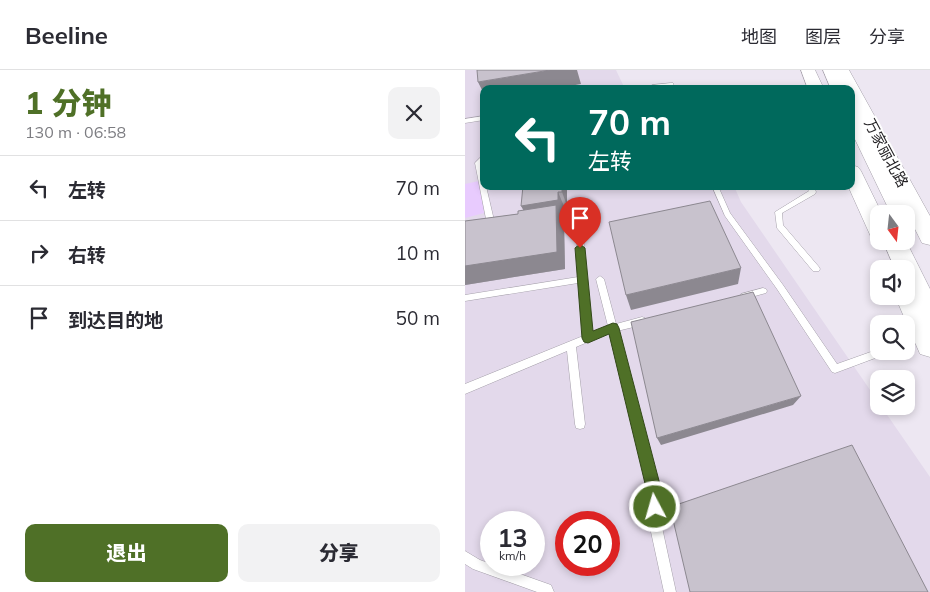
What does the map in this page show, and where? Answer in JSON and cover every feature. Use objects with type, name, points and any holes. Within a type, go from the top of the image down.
[{"type":"main road","points":[[808,70],[814,85]]},
{"type":"main road","points":[[817,70],[823,85]]},
{"type":"main road","points":[[830,70],[837,85]]},
{"type":"main road","name":"万家丽北路","points":[[842,70],[850,85]]},
{"type":"main road","name":"万家丽北路","points":[[855,95],[930,236]]},
{"type":"main road","points":[[855,121],[897,205]]},
{"type":"main road","points":[[855,156],[877,205]]},
{"type":"main road","points":[[855,180],[870,212]]},
{"type":"main road","points":[[915,241],[930,272]]},
{"type":"main road","points":[[897,250],[923,335]]},
{"type":"main road","points":[[911,305],[923,335]]},
{"type":"lane","points":[[465,121],[480,119]]},
{"type":"lane","points":[[480,161],[478,163],[480,173]]},
{"type":"lane","points":[[484,190],[492,230]]},
{"type":"lane","points":[[717,190],[727,214],[835,369],[870,356]]},
{"type":"lane","points":[[812,190],[813,192],[778,212],[780,226],[816,269]]},
{"type":"lane","points":[[540,222],[579,216],[582,279],[588,338]]},
{"type":"lane","points":[[483,231],[502,228]]},
{"type":"lane","points":[[465,298],[582,279]]},
{"type":"lane","points":[[600,279],[655,496],[654,518],[670,592]]},
{"type":"lane","points":[[735,298],[763,291]]},
{"type":"lane","points":[[465,389],[613,328],[651,319]]},
{"type":"lane","points":[[571,345],[580,424]]},
{"type":"lane","points":[[465,557],[477,565],[547,589],[548,592]]},
{"type":"shaded area","points":[[465,70],[616,70],[623,85],[480,85],[480,190],[736,190],[741,202],[870,390],[870,415],[887,415],[930,477],[930,592],[465,592]]},
{"type":"shaded area","points":[[479,181],[484,213],[465,218],[465,184]]},
{"type":"building","points":[[477,70],[550,70],[478,82]]},
{"type":"building","points":[[523,190],[562,190],[562,192],[558,192],[558,200],[521,206]]},
{"type":"building","points":[[710,201],[741,268],[626,295],[609,222]]},
{"type":"building","points":[[556,205],[557,252],[465,266],[465,221],[518,214],[518,211]]},
{"type":"building","points":[[753,292],[801,396],[657,438],[631,322]]},
{"type":"building","points":[[852,445],[928,592],[690,592],[670,507]]},
{"type":"route","points":[[580,248],[588,338],[613,328],[655,496],[655,507]]}]
